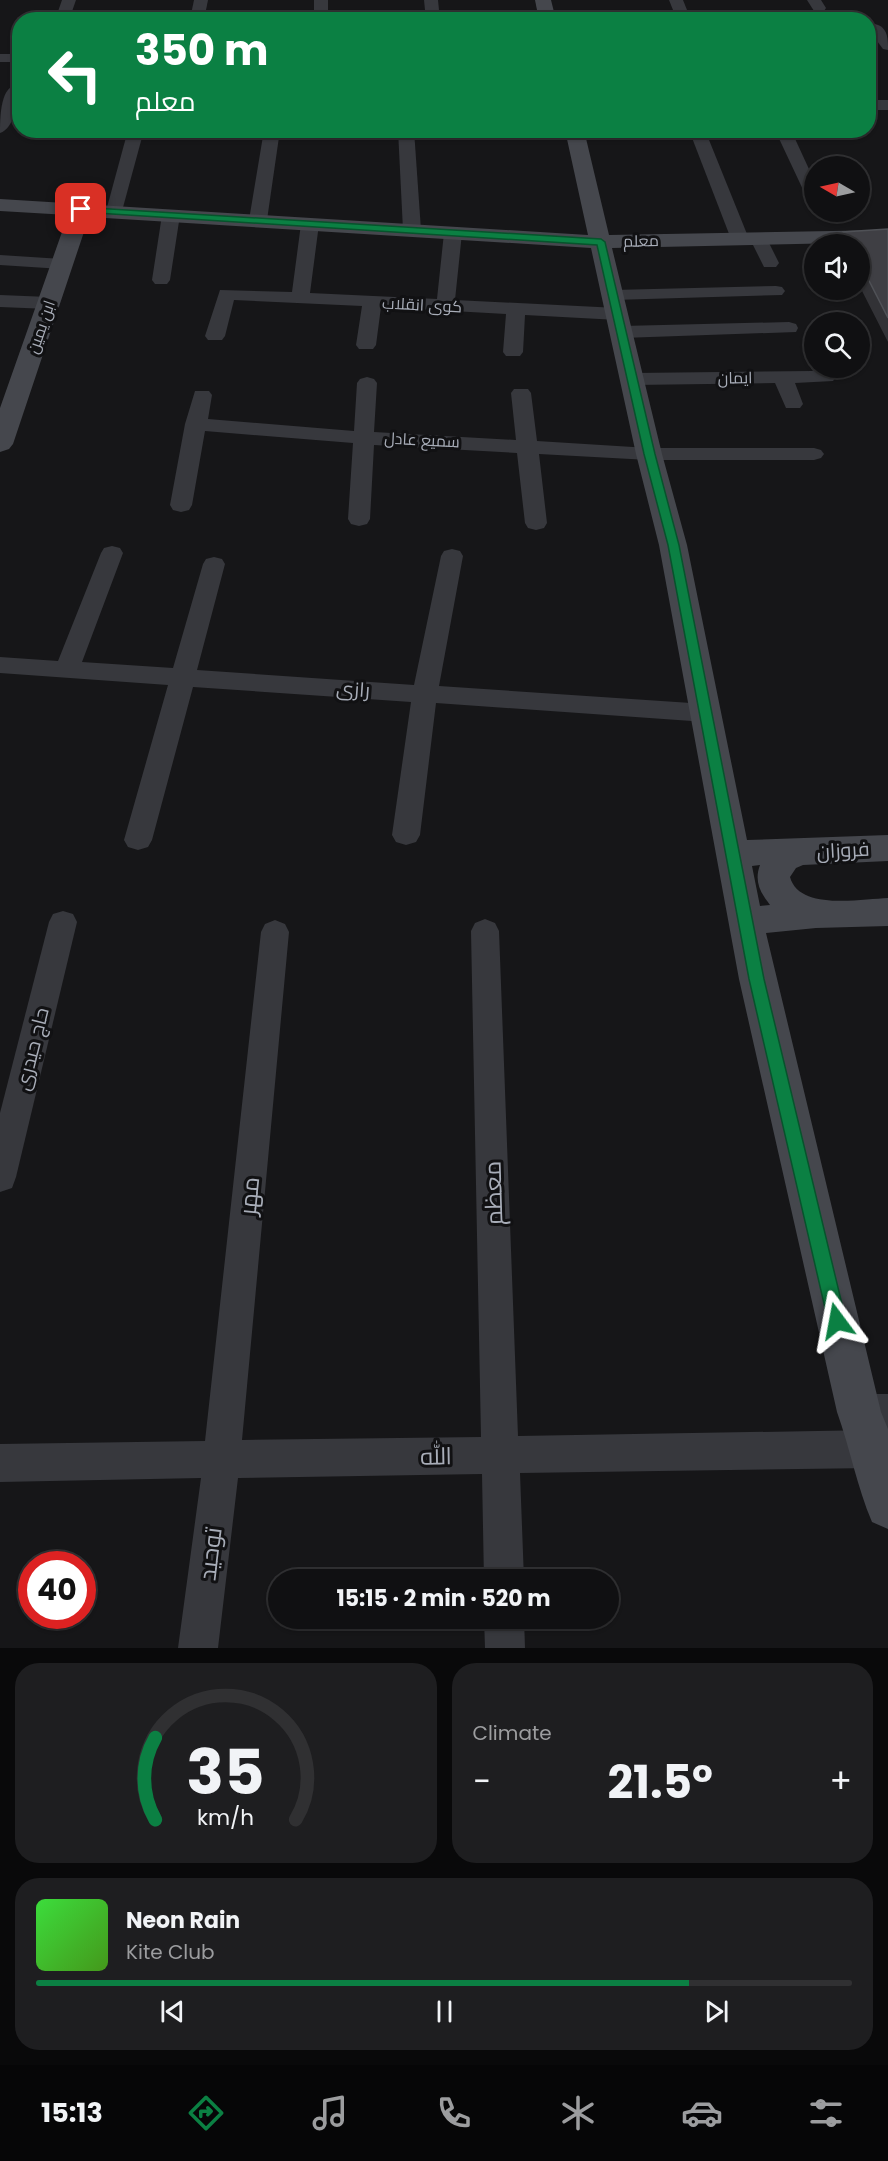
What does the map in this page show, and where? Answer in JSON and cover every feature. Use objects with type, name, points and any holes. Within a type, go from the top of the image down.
[{"type":"street","points":[[876,29],[888,46]]},
{"type":"street","points":[[0,128],[12,97]]},
{"type":"street","points":[[114,211],[134,138]]},
{"type":"street","points":[[258,220],[271,138]]},
{"type":"street","points":[[406,138],[412,230]]},
{"type":"street","points":[[576,138],[634,379],[649,454],[673,545],[757,979],[873,1412],[873,1449],[888,1506]]},
{"type":"street","points":[[702,138],[750,239],[770,263]]},
{"type":"street","points":[[787,138],[804,175]]},
{"type":"street","name":"معلم","points":[[0,205],[601,242],[888,236]]},
{"type":"street","name":"ابن یمین","points":[[0,444],[81,209]]},
{"type":"street","points":[[161,280],[171,215]]},
{"type":"street","points":[[300,298],[310,224]]},
{"type":"street","points":[[445,306],[453,233]]},
{"type":"street","points":[[0,260],[62,264]]},
{"type":"street","points":[[618,314],[776,291]]},
{"type":"street","name":"کوی انقلاب","points":[[215,336],[226,294],[618,314]]},
{"type":"street","points":[[0,301],[49,303]]},
{"type":"street","points":[[366,345],[372,302]]},
{"type":"street","points":[[513,352],[516,309]]},
{"type":"street","points":[[618,314],[789,328]]},
{"type":"street","points":[[783,378],[793,404]]},
{"type":"street","name":"ایمان","points":[[634,379],[804,378]]},
{"type":"street","points":[[359,519],[367,383]]},
{"type":"street","points":[[521,393],[536,523]]},
{"type":"street","points":[[181,505],[202,395]]},
{"type":"street","name":"سمیع عادل","points":[[195,424],[365,438],[527,445],[649,454]]},
{"type":"street","points":[[649,454],[814,454]]},
{"type":"street","points":[[67,670],[112,553]]},
{"type":"street","points":[[406,835],[425,694],[452,556]]},
{"type":"street","points":[[138,840],[214,564]]},
{"type":"street","name":"رازی","points":[[0,665],[706,713]]},
{"type":"street","name":"فروزان","points":[[732,853],[888,848]]},
{"type":"street","points":[[799,852],[780,862],[773,879],[776,889],[792,906],[816,914]]},
{"type":"street","points":[[746,921],[816,914],[888,912]]},
{"type":"street","name":"حاج حیدری","points":[[0,1177],[63,922]]},
{"type":"street","name":"معظم","points":[[485,931],[504,1569]]},
{"type":"street","name":"مهر","points":[[222,1460],[275,932]]},
{"type":"street","name":"الله","points":[[0,1463],[873,1449]]},
{"type":"street","name":"توحید","points":[[198,1648],[222,1460]]},
{"type":"street","points":[[504,1629],[505,1648]]},
{"type":"building","points":[[888,229],[888,318],[870,283],[870,234],[844,234],[843,232]]},
{"type":"route","points":[[81,209],[601,242],[634,379],[649,454],[673,545],[757,979],[837,1321]]}]
